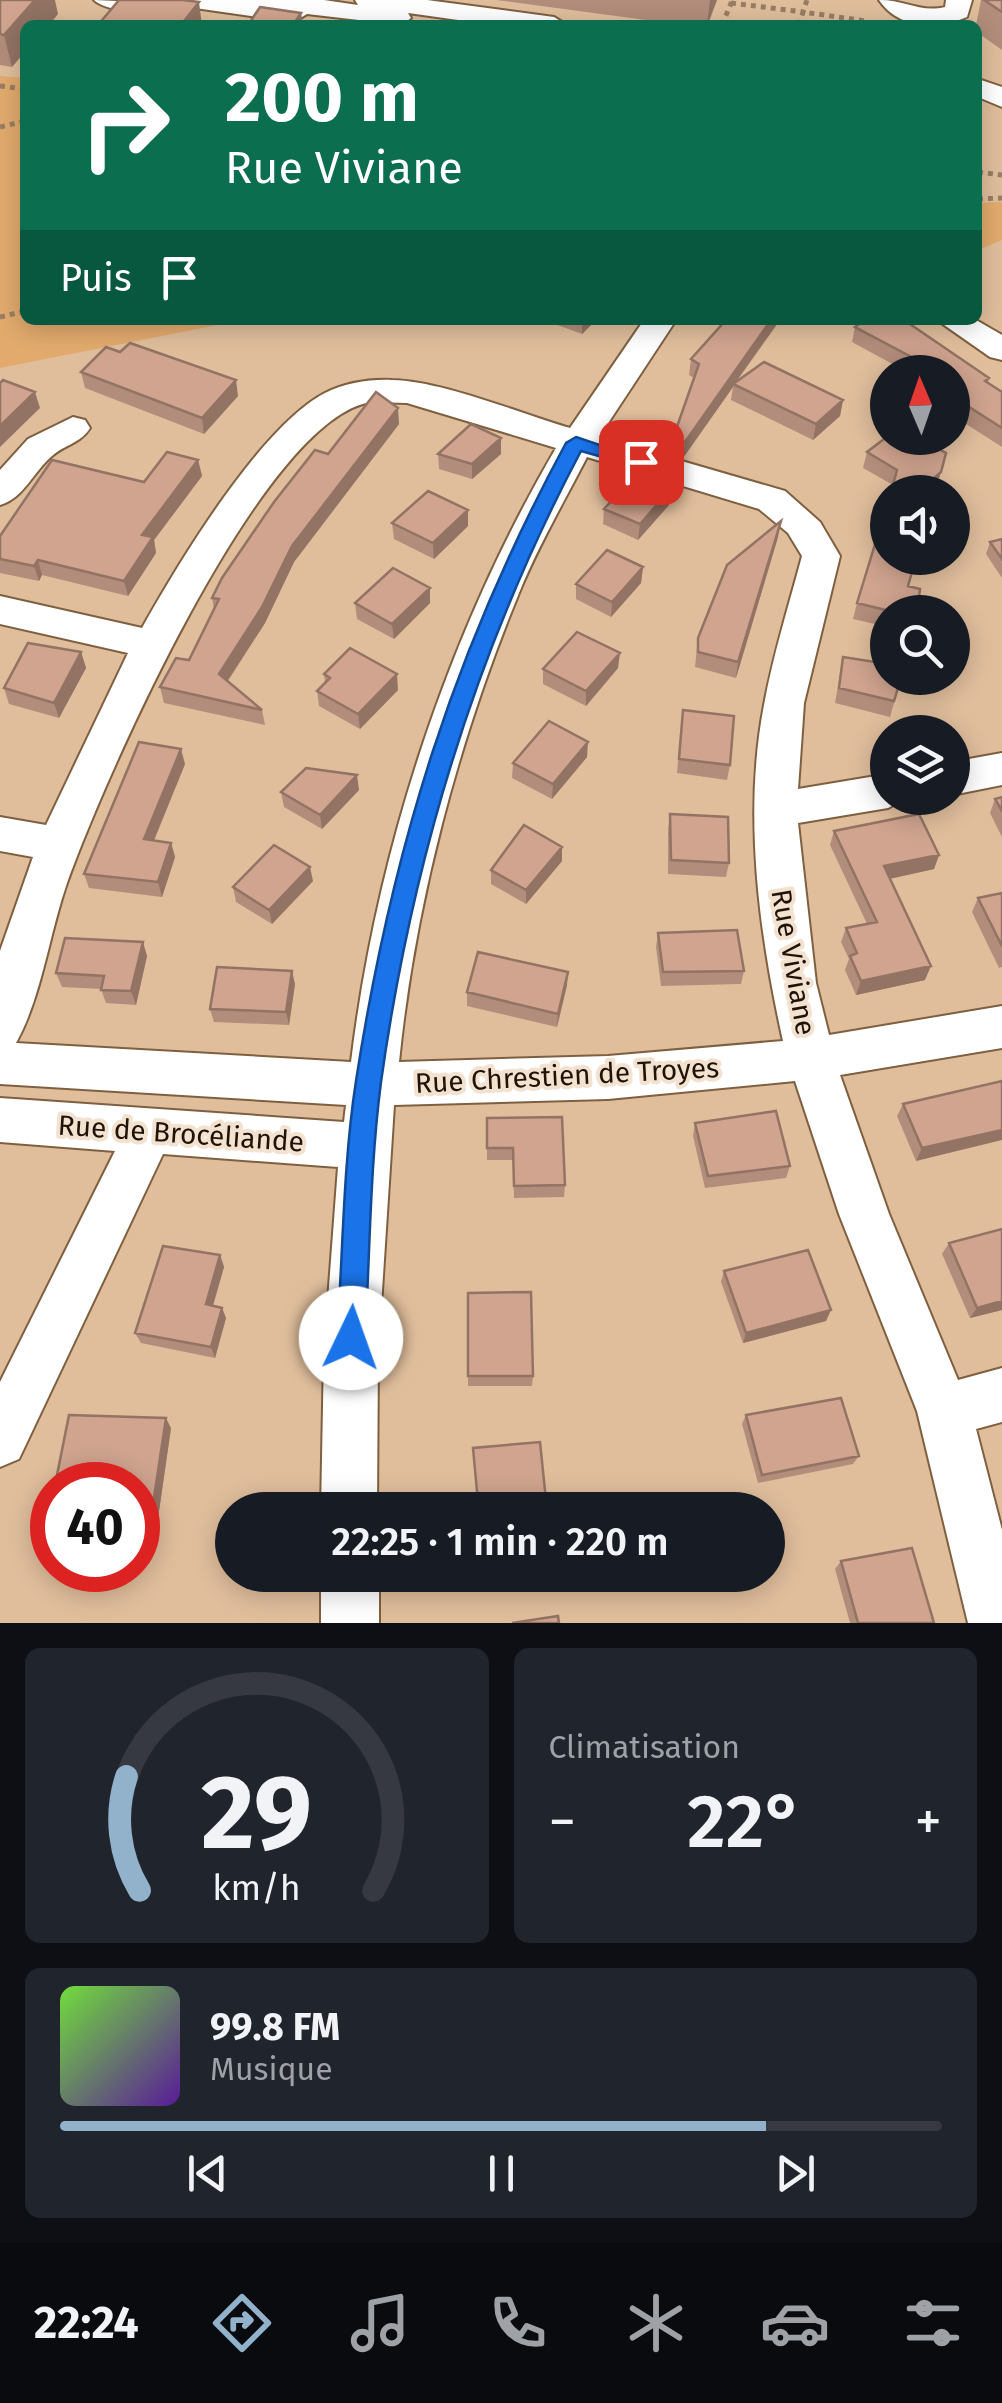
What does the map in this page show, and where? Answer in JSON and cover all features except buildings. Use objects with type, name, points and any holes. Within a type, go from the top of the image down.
[{"type":"street","points":[[107,0],[248,20]]},
{"type":"street","points":[[195,0],[340,20]]},
{"type":"street","points":[[264,0],[411,20]]},
{"type":"street","points":[[368,0],[512,9],[541,20]]},
{"type":"street","points":[[918,12],[954,14],[959,0]]},
{"type":"street","points":[[349,1492],[349,1378],[368,1084],[396,930],[430,787],[471,664],[524,539],[576,443],[657,325]]},
{"type":"street","points":[[961,325],[1002,350]]},
{"type":"street","name":"Rue Viviane","points":[[0,1028],[56,844],[148,644],[265,472],[317,416],[345,398],[386,390],[409,392],[772,500],[795,516],[813,537],[821,556],[819,577],[784,703],[776,810],[793,982],[811,1059],[864,1214],[944,1410],[997,1623]]},
{"type":"street","points":[[0,493],[40,448],[73,428]]},
{"type":"street","points":[[0,610],[148,644]]},
{"type":"street","points":[[970,775],[1002,769]]},
{"type":"street","points":[[776,810],[870,794]]},
{"type":"street","points":[[0,834],[56,844]]},
{"type":"street","name":"Rue Chrestien de Troyes","points":[[0,1063],[368,1084],[618,1078],[811,1059],[1002,1027]]},
{"type":"street","name":"Rue de Brocéliande","points":[[0,1120],[362,1146]]},
{"type":"street","points":[[0,1440],[150,1130]]},
{"type":"street","points":[[944,1410],[1002,1395]]},
{"type":"street","points":[[350,1592],[350,1623]]},
{"type":"path","points":[[801,20],[807,0]]},
{"type":"path","points":[[732,2],[866,20]]},
{"type":"shaded area","points":[[0,76],[20,78],[20,325],[218,325],[0,368]]},
{"type":"shaded area","points":[[1002,202],[1002,240],[982,248],[982,203]]},
{"type":"route","points":[[351,1338],[368,1084],[396,930],[430,787],[471,664],[524,539],[576,443],[641,462]]}]
